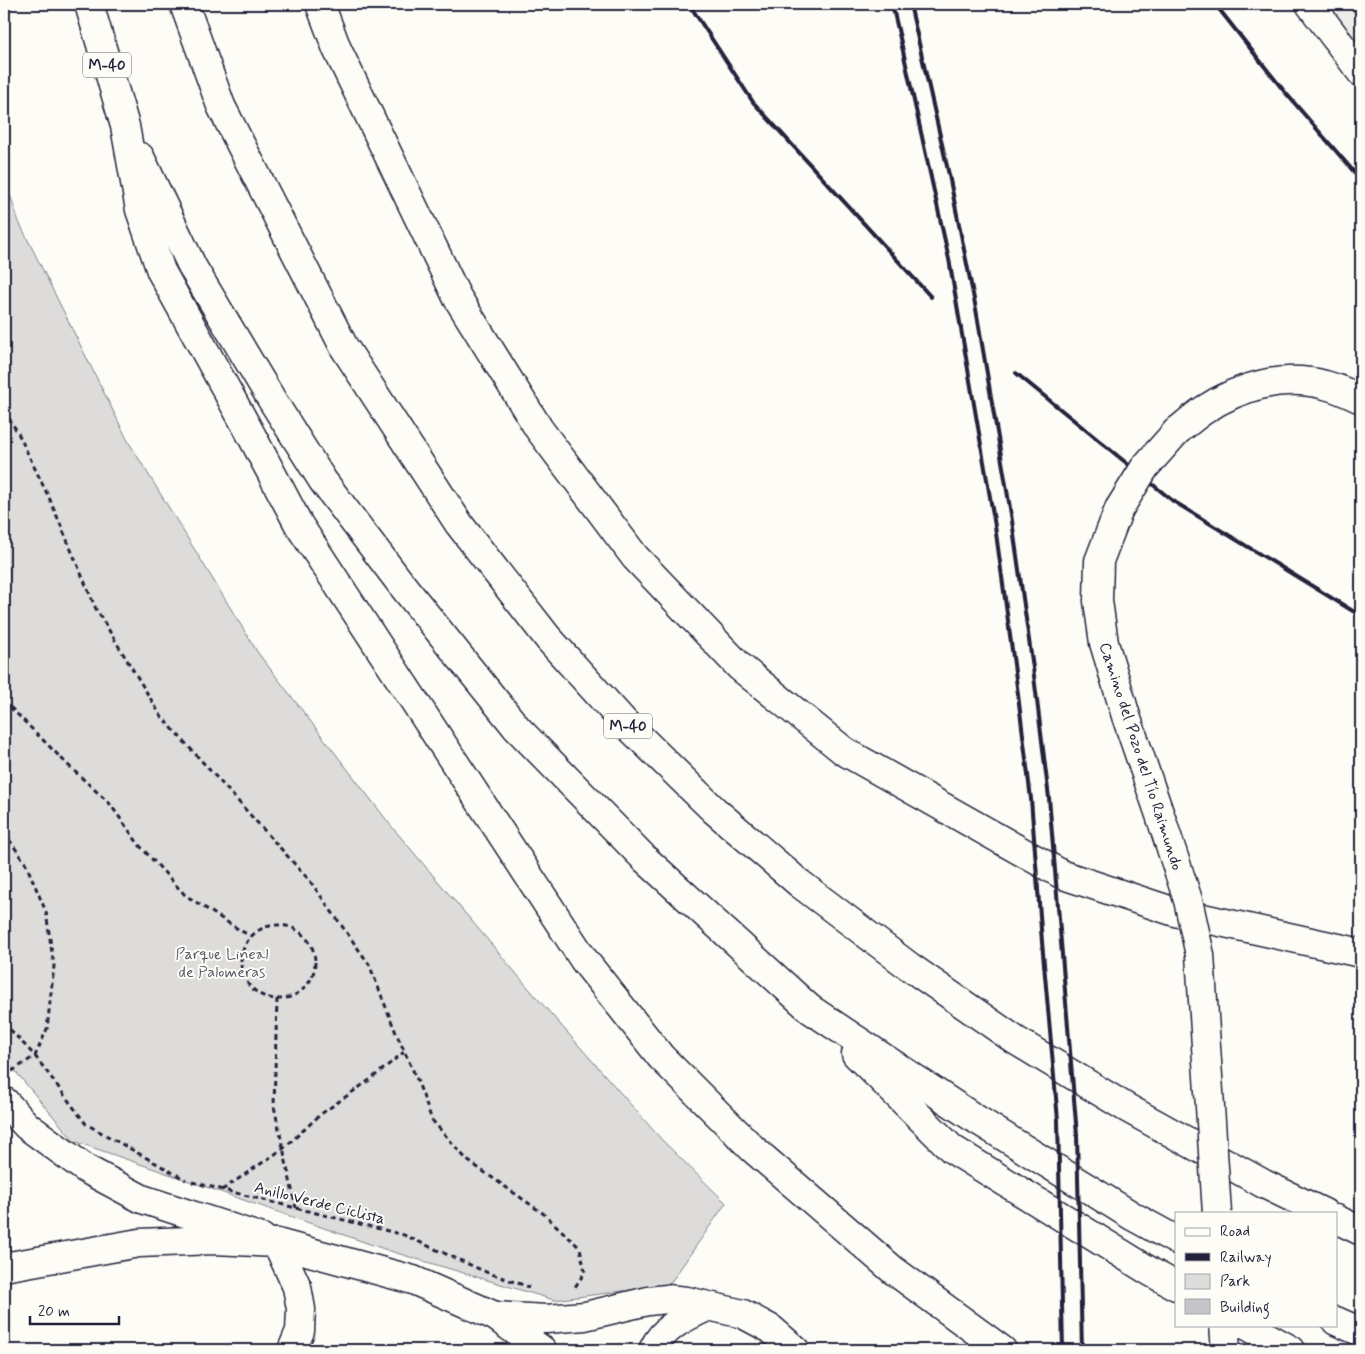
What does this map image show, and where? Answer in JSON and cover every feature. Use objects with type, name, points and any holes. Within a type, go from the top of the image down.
[{"type":"main road","name":"M-40","points":[[89,4],[125,126],[193,268],[272,400],[323,480],[402,585],[517,728],[644,860],[810,1009],[971,1116],[1134,1217],[1175,1239]]},
{"type":"main road","name":"M-40","points":[[184,4],[221,106],[344,347],[459,524],[548,638],[623,720],[714,810],[799,883],[910,967],[1015,1040],[1127,1108],[1264,1184],[1322,1212]]},
{"type":"main road","points":[[320,4],[337,49],[457,297],[539,429],[635,557],[740,667],[844,751],[1063,875],[1175,912],[1361,953]]},
{"type":"main road","points":[[1310,4],[1361,72]]},
{"type":"main road","points":[[125,126],[140,210],[161,271],[248,429],[298,525],[584,960],[661,1057],[753,1150],[893,1270],[1002,1350]]},
{"type":"main road","name":"Camino del Pozo del Tío Raimundo","points":[[1217,1212],[1200,954],[1188,900],[1120,698],[1104,643],[1098,601],[1099,561],[1119,508],[1145,467],[1177,430],[1212,405],[1230,395],[1257,385],[1282,381],[1304,381],[1326,385],[1361,399]]},
{"type":"main road","points":[[810,1009],[952,1149],[1175,1285]]},
{"type":"main road","points":[[4,1101],[27,1126],[86,1169],[142,1199],[277,1243],[413,1280],[495,1316],[542,1350]]},
{"type":"main road","points":[[1338,1220],[1361,1231]]},
{"type":"main road","points":[[4,1267],[139,1243],[213,1240],[277,1243]]},
{"type":"main road","points":[[277,1243],[296,1287],[300,1308],[300,1331],[292,1350]]},
{"type":"main road","points":[[495,1316],[546,1319],[585,1316],[648,1301],[667,1299],[687,1301],[743,1314],[771,1329],[795,1350]]},
{"type":"main road","points":[[653,1350],[656,1342],[669,1328],[683,1318],[707,1307]]},
{"type":"main road","points":[[1338,1322],[1361,1332]]},
{"type":"main road","points":[[1224,1326],[1226,1350]]},
{"type":"main road","points":[[1248,1326],[1291,1350]]},
{"type":"path","points":[[4,410],[18,433],[50,502],[96,609],[161,716],[310,882],[369,964],[432,1120],[467,1160],[544,1214],[580,1248],[585,1272],[571,1293]]},
{"type":"path","points":[[4,701],[110,804],[140,846],[185,895],[251,936]]},
{"type":"path","points":[[4,832],[26,864],[46,912],[54,966],[47,1029],[35,1056],[4,1077]]},
{"type":"path","points":[[285,925],[306,937],[312,947],[313,971],[308,982],[300,991],[290,997],[277,999],[254,991],[246,981],[242,970],[241,958],[244,945],[261,928],[285,925]]},
{"type":"path","points":[[277,999],[274,1106],[296,1208]]},
{"type":"path","name":"Anillo Verde Ciclista","points":[[4,1023],[35,1056],[86,1124],[187,1181],[404,1236],[486,1272],[530,1288]]},
{"type":"path","points":[[222,1190],[284,1148],[321,1114],[371,1079],[404,1052]]},
{"type":"shaded area","points":[[1296,4],[1361,4],[1361,83]]},
{"type":"green space","name":"Parque Lineal de Palomeras","points":[[4,176],[19,222],[128,441],[258,653],[392,827],[537,998],[661,1139],[726,1203],[669,1285],[554,1300],[390,1251],[74,1141],[4,1058]]},
{"type":"building","points":[[1349,4],[1361,4],[1361,21]]},
{"type":"railway","points":[[689,4],[753,102],[931,297]]},
{"type":"railway","points":[[892,4],[949,259],[995,526],[1016,679],[1031,799],[1058,1120],[1063,1350]]},
{"type":"railway","points":[[910,4],[949,175],[976,309],[1011,514],[1033,668],[1049,798],[1077,1135],[1082,1350]]},
{"type":"railway","points":[[1215,4],[1284,91],[1361,180]]},
{"type":"railway","points":[[1016,373],[1173,501],[1361,616]]}]
